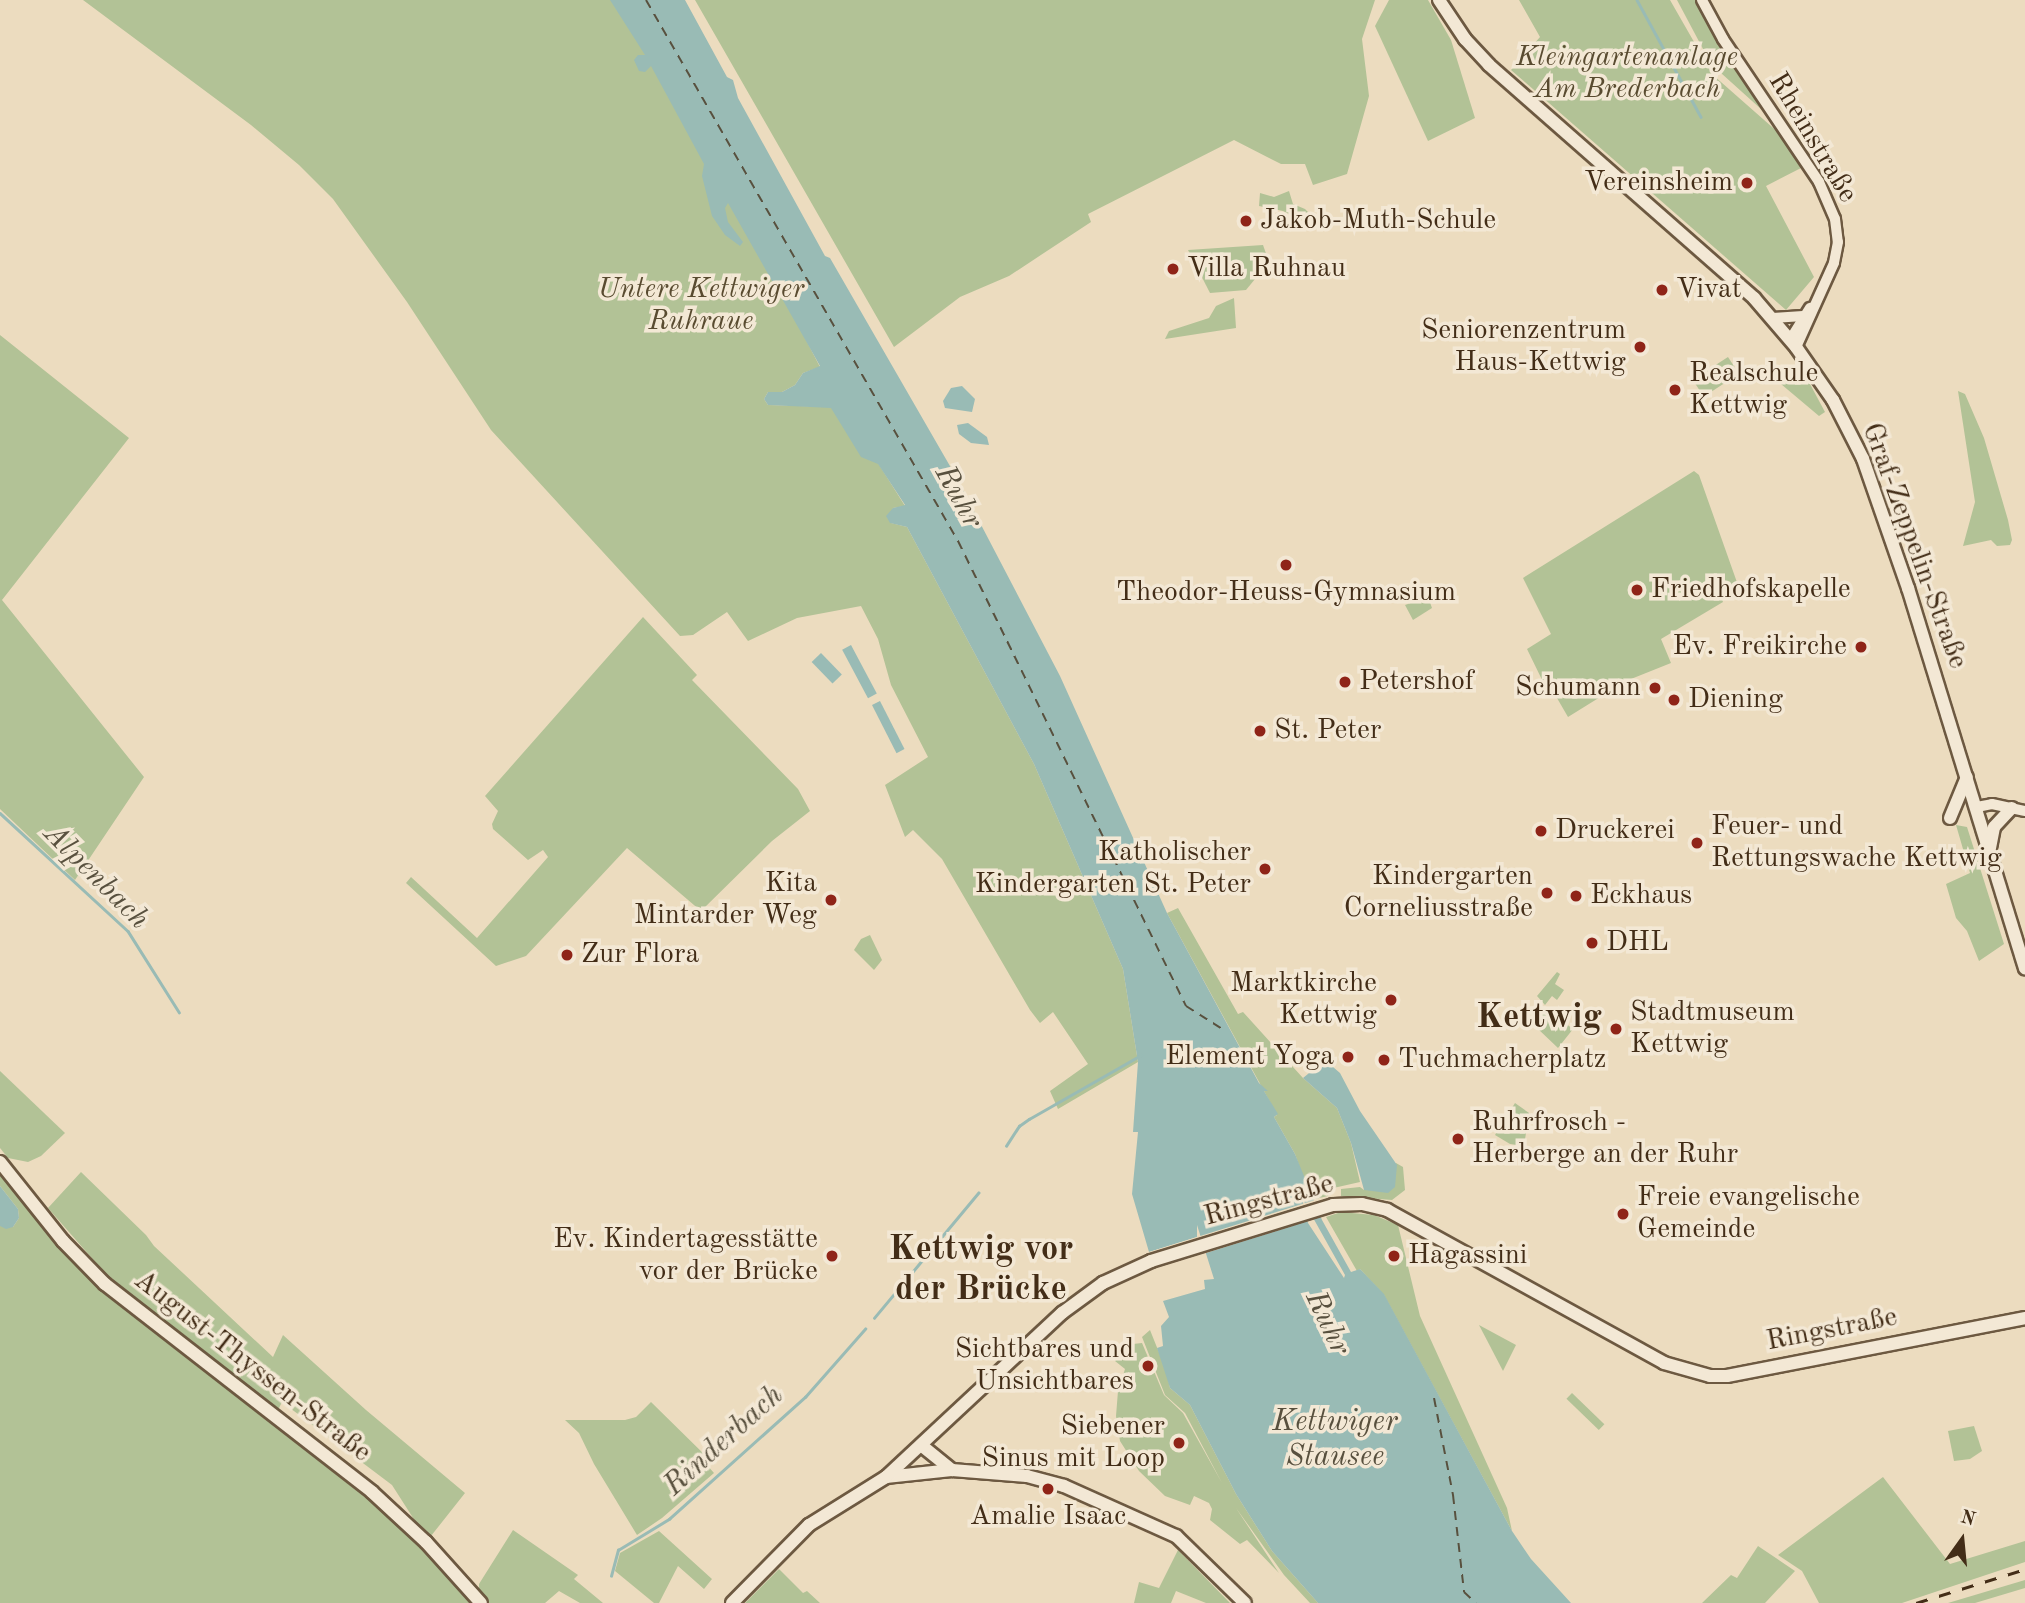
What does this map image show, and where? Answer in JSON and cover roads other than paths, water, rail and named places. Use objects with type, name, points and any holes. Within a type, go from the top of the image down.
[{"type":"main road","name":"Graf-Zeppelin-Straße","points":[[1439,0],[1465,39],[1489,65],[1695,244],[1773,318],[1833,400],[1863,459],[1908,588],[2025,968]]},
{"type":"main road","points":[[1950,818],[1967,777]]},
{"type":"main road","points":[[1990,849],[1994,827],[2018,809]]},
{"type":"main road","name":"August-Thyssen-Straße","points":[[0,1162],[63,1241],[105,1283],[372,1492],[426,1542],[481,1603]]},
{"type":"main road","name":"Ringstraße","points":[[732,1603],[818,1517],[886,1477],[1062,1312],[1103,1283],[1129,1269],[1332,1205],[1362,1204],[1387,1210],[1664,1363],[1695,1373],[1727,1376],[2025,1318]]},
{"type":"main road","points":[[921,1445],[948,1470]]},
{"type":"main road","points":[[886,1477],[948,1470],[1039,1478],[1156,1525],[1191,1548],[1245,1603]]},
{"type":"street","name":"Rheinstraße","points":[[1702,0],[1723,40],[1819,182],[1835,219],[1837,252],[1793,343]]},
{"type":"street","name":"Rheinstraße","points":[[1793,343],[1803,316],[1812,306]]},
{"type":"street","points":[[1773,318],[1803,316]]},
{"type":"street","points":[[1977,807],[1992,804],[2018,809]]},
{"type":"water","points":[[610,0],[685,0],[727,77],[733,80],[738,98],[825,256],[830,258],[954,473],[1060,676],[1167,913],[1259,1083],[1268,1091],[1264,1091],[1278,1114],[1274,1117],[1295,1154],[1322,1220],[1351,1272],[1360,1269],[1384,1294],[1512,1531],[1531,1559],[1571,1603],[1318,1603],[1272,1551],[1236,1494],[1190,1405],[1170,1388],[1157,1348],[1163,1346],[1161,1326],[1169,1317],[1163,1301],[1205,1289],[1204,1280],[1214,1279],[1197,1225],[1197,1237],[1149,1252],[1132,1194],[1138,1132],[1133,1132],[1138,1062],[1123,969],[1034,764],[907,527],[890,523],[886,516],[893,508],[905,505],[878,464],[861,457],[831,408],[768,405],[764,399],[768,392],[782,392],[795,385],[803,373],[820,366],[728,203],[725,208],[728,222],[743,242],[740,246],[725,235],[712,216],[702,176],[704,164],[651,66],[645,72],[639,71],[634,60],[638,55],[645,55]],"holes":[[[1302,1198],[1345,1275],[1344,1278],[1308,1223]]]},
{"type":"water","points":[[962,386],[975,399],[972,412],[945,408],[943,401],[951,388]]},
{"type":"water","points":[[968,423],[987,437],[989,445],[971,443],[959,434],[957,425]]},
{"type":"water","points":[[851,645],[877,694],[868,698],[842,650]]},
{"type":"water","points":[[821,653],[842,675],[832,684],[812,662]]},
{"type":"water","points":[[880,701],[905,749],[896,753],[872,705]]},
{"type":"water","points":[[1319,1065],[1333,1067],[1340,1073],[1360,1111],[1397,1165],[1395,1187],[1388,1193],[1364,1190],[1351,1143],[1337,1108],[1303,1078]]},
{"type":"water","points":[[0,1186],[18,1209],[19,1218],[13,1227],[6,1229],[0,1226]]},
{"type":"waterway","points":[[1637,0],[1701,117]]},
{"type":"waterway","name":"Alpenbach","points":[[0,813],[128,931],[179,1012]]},
{"type":"waterway","name":"Rinderbach","points":[[1006,1146],[1019,1126],[1029,1119],[1141,1055]]},
{"type":"waterway","name":"Rinderbach","points":[[874,1318],[978,1193]]},
{"type":"waterway","name":"Rinderbach","points":[[611,1576],[618,1550],[669,1519],[805,1397],[865,1329]]},
{"type":"railway","points":[[1916,1603],[2025,1569]]},
{"type":"place","name":"Vereinsheim","points":[[1747,183]]},
{"type":"place","name":"Jakob-Muth-Schule","points":[[1246,221]]},
{"type":"place","name":"Villa Ruhnau","points":[[1173,269]]},
{"type":"place","name":"Vivat","points":[[1662,290]]},
{"type":"place","name":"Seniorenzentrum Haus-Kettwig","points":[[1640,347]]},
{"type":"place","name":"Realschule Kettwig","points":[[1675,390]]},
{"type":"place","name":"Theodor-Heuss-Gymnasium","points":[[1286,565]]},
{"type":"place","name":"Friedhofskapelle","points":[[1637,590]]},
{"type":"place","name":"Ev. Freikirche","points":[[1861,647]]},
{"type":"place","name":"Petershof","points":[[1345,682]]},
{"type":"place","name":"Schumann","points":[[1655,688]]},
{"type":"place","name":"Diening","points":[[1674,700]]},
{"type":"place","name":"St. Peter","points":[[1260,731]]},
{"type":"place","name":"Druckerei","points":[[1541,831]]},
{"type":"place","name":"Feuer- und Rettungswache Kettwig","points":[[1697,843]]},
{"type":"place","name":"Katholischer Kindergarten St. Peter","points":[[1265,869]]},
{"type":"place","name":"Kindergarten Corneliusstraße","points":[[1547,893]]},
{"type":"place","name":"Eckhaus","points":[[1576,896]]},
{"type":"place","name":"Kita Mintarder Weg","points":[[831,900]]},
{"type":"place","name":"DHL","points":[[1592,943]]},
{"type":"place","name":"Zur Flora","points":[[567,955]]},
{"type":"place","name":"Marktkirche Kettwig","points":[[1391,1000]]},
{"type":"place","name":"Stadtmuseum Kettwig","points":[[1616,1029]]},
{"type":"place","name":"Element Yoga","points":[[1348,1057]]},
{"type":"place","name":"Tuchmacherplatz","points":[[1384,1060]]},
{"type":"place","name":"Ruhrfrosch - Herberge an der Ruhr","points":[[1458,1139]]},
{"type":"place","name":"Freie evangelische Gemeinde","points":[[1623,1214]]},
{"type":"place","name":"Ev. Kindertagesstätte vor der Brücke","points":[[832,1256]]},
{"type":"place","name":"Hagassini","points":[[1394,1256]]},
{"type":"place","name":"Sichtbares und Unsichtbares","points":[[1148,1366]]},
{"type":"place","name":"Siebener Sinus mit Loop","points":[[1179,1443]]},
{"type":"place","name":"Amalie Isaac","points":[[1048,1489]]},
{"type":"district","name":"Kettwig","points":[[1539,1018]]},
{"type":"district","name":"Kettwig vor der Brücke","points":[[981,1270]]},
{"type":"park label","name":"Kleingartenanlage Am Brederbach","points":[[1627,74]]},
{"type":"park label","name":"Untere Kettwiger Ruhraue","points":[[701,306]]},
{"type":"water label","name":"Ruhr","points":[[958,497]]},
{"type":"water label","name":"Ruhr","points":[[1327,1323]]},
{"type":"water label","name":"Kettwiger Stausee","points":[[1335,1439]]}]
